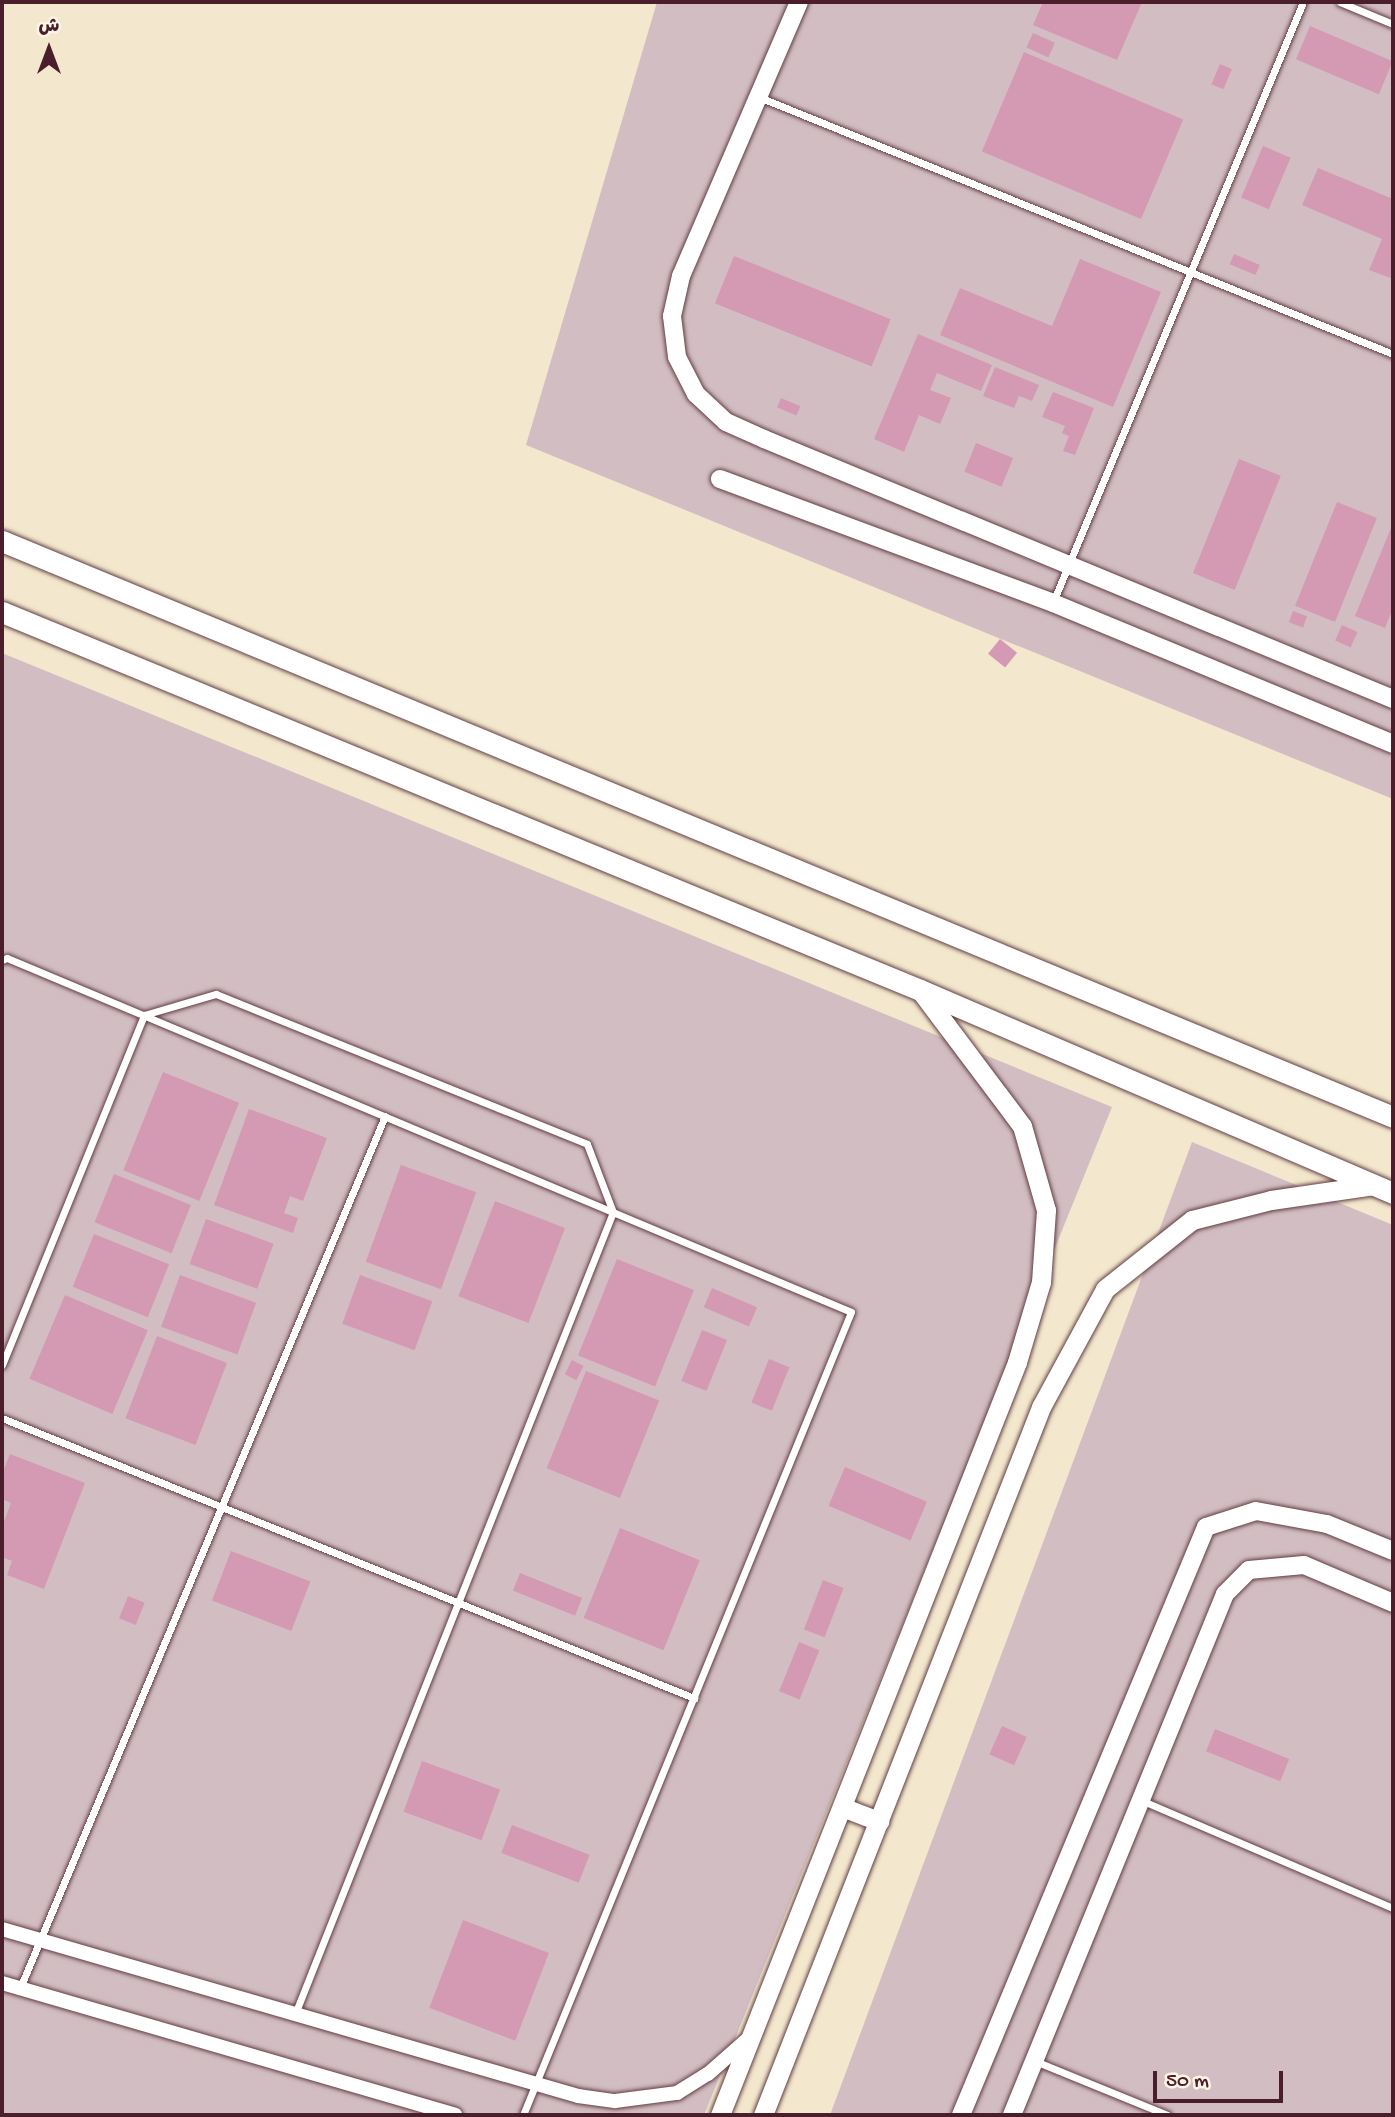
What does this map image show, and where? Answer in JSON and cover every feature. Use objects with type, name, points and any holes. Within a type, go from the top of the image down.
[{"type":"main road","points":[[2,541],[1393,1117]]},
{"type":"main road","points":[[2,612],[920,990],[1383,1189]]},
{"type":"main road","points":[[720,2115],[1017,1362],[1041,1282],[1046,1210],[1022,1126],[920,990]]},
{"type":"main road","points":[[763,2115],[1041,1407],[1105,1289],[1192,1220],[1271,1200],[1383,1189]]},
{"type":"main road","points":[[842,1807],[879,1821]]},
{"type":"street","points":[[799,2],[681,276],[672,316],[677,357],[696,394],[726,422],[1393,699]]},
{"type":"street","points":[[720,479],[1053,603],[1393,744]]},
{"type":"street","points":[[961,2115],[1206,1527],[1256,1511],[1327,1524],[1393,1551]]},
{"type":"street","points":[[1012,2115],[1225,1594],[1249,1570],[1304,1565],[1393,1603]]},
{"type":"street","points":[[2,1928],[536,2084],[615,2101],[647,2100],[677,2093],[708,2074],[754,2033]]},
{"type":"street","points":[[2,1983],[455,2115]]},
{"type":"lane","points":[[1053,603],[1303,2]]},
{"type":"lane","points":[[1340,2],[1393,24]]},
{"type":"lane","points":[[759,97],[1393,354]]},
{"type":"lane","points":[[2,960],[8,958],[851,1312],[523,2115]]},
{"type":"lane","points":[[144,1015],[216,994],[587,1144],[613,1212],[295,2014]]},
{"type":"lane","points":[[2,1365],[144,1015]]},
{"type":"lane","points":[[20,1988],[385,1116]]},
{"type":"lane","points":[[2,1418],[694,1698]]},
{"type":"lane","points":[[1140,1800],[1393,1908]]},
{"type":"lane","points":[[1034,2061],[1167,2115]]},
{"type":"shaded area","points":[[657,2],[1393,2],[1393,799],[526,445]]},
{"type":"shaded area","points":[[2,653],[1112,1107],[704,2115],[2,2115]]},
{"type":"shaded area","points":[[1192,1142],[1393,1225],[1393,2115],[830,2115]]},
{"type":"building","points":[[1043,2],[1142,2],[1117,60],[1033,25]]},
{"type":"building","points":[[1310,26],[1393,61],[1379,94],[1296,59]]},
{"type":"building","points":[[1033,33],[1055,43],[1048,57],[1026,48]]},
{"type":"building","points":[[1024,52],[1183,120],[1141,219],[982,151]]},
{"type":"building","points":[[1220,64],[1232,69],[1223,89],[1211,84]]},
{"type":"building","points":[[1263,146],[1291,158],[1269,209],[1241,198]]},
{"type":"building","points":[[1318,168],[1393,199],[1393,279],[1369,270],[1382,239],[1302,205]]},
{"type":"building","points":[[1234,254],[1260,265],[1255,275],[1230,264]]},
{"type":"building","points":[[734,256],[891,319],[872,367],[715,303]]},
{"type":"building","points":[[1080,259],[1161,292],[1113,407],[940,335],[960,288],[1052,326]]},
{"type":"building","points":[[918,334],[992,365],[981,391],[937,373],[930,390],[951,398],[940,424],[919,415],[904,452],[874,439]]},
{"type":"building","points":[[995,367],[1039,385],[1032,401],[1019,396],[1014,408],[983,396]]},
{"type":"building","points":[[1053,392],[1094,408],[1075,455],[1063,451],[1069,436],[1062,433],[1065,426],[1042,417]]},
{"type":"building","points":[[781,398],[800,406],[796,415],[777,407]]},
{"type":"building","points":[[976,443],[1013,458],[1001,487],[964,472]]},
{"type":"building","points":[[1239,459],[1281,476],[1235,590],[1193,573]]},
{"type":"building","points":[[1337,502],[1377,518],[1335,622],[1295,606]]},
{"type":"building","points":[[1393,523],[1393,608],[1385,628],[1355,616]]},
{"type":"building","points":[[1293,611],[1307,616],[1303,627],[1289,622]]},
{"type":"building","points":[[1342,625],[1358,632],[1351,647],[1335,641]]},
{"type":"building","points":[[1000,639],[1017,653],[1005,668],[988,654]]},
{"type":"building","points":[[163,1072],[239,1103],[199,1201],[123,1170]]},
{"type":"building","points":[[249,1109],[327,1138],[303,1201],[290,1196],[284,1213],[298,1218],[293,1233],[214,1205]]},
{"type":"building","points":[[401,1165],[476,1192],[441,1289],[366,1262]]},
{"type":"building","points":[[114,1174],[191,1205],[171,1253],[95,1222]]},
{"type":"building","points":[[495,1201],[565,1228],[528,1323],[458,1296]]},
{"type":"building","points":[[206,1219],[274,1244],[257,1289],[190,1264]]},
{"type":"building","points":[[94,1234],[169,1264],[148,1317],[73,1287]]},
{"type":"building","points":[[617,1259],[694,1290],[655,1387],[578,1355]]},
{"type":"building","points":[[180,1275],[256,1303],[237,1354],[161,1327]]},
{"type":"building","points":[[360,1275],[432,1301],[415,1350],[342,1324]]},
{"type":"building","points":[[712,1288],[757,1307],[749,1326],[704,1307]]},
{"type":"building","points":[[65,1295],[148,1330],[112,1414],[29,1379]]},
{"type":"building","points":[[702,1330],[727,1340],[706,1391],[681,1381]]},
{"type":"building","points":[[157,1336],[227,1363],[195,1445],[125,1418]]},
{"type":"building","points":[[769,1359],[789,1367],[772,1411],[751,1403]]},
{"type":"building","points":[[572,1360],[584,1366],[576,1380],[565,1374]]},
{"type":"building","points":[[586,1371],[659,1401],[620,1498],[547,1468]]},
{"type":"building","points":[[10,1454],[85,1483],[44,1589],[7,1575],[12,1561],[2,1557],[2,1527],[11,1503],[2,1499],[2,1474]]},
{"type":"building","points":[[845,1467],[927,1502],[911,1540],[829,1506]]},
{"type":"building","points":[[620,1528],[700,1560],[663,1650],[584,1618]]},
{"type":"building","points":[[231,1551],[310,1581],[291,1631],[212,1600]]},
{"type":"building","points":[[520,1573],[582,1598],[575,1616],[513,1591]]},
{"type":"building","points":[[823,1580],[844,1588],[825,1637],[804,1629]]},
{"type":"building","points":[[128,1596],[145,1603],[136,1625],[119,1618]]},
{"type":"building","points":[[799,1642],[819,1650],[800,1699],[779,1691]]},
{"type":"building","points":[[1002,1726],[1027,1737],[1014,1765],[989,1754]]},
{"type":"building","points":[[1215,1729],[1289,1759],[1280,1781],[1206,1751]]},
{"type":"building","points":[[422,1761],[500,1789],[482,1840],[404,1812]]},
{"type":"building","points":[[512,1825],[589,1855],[579,1883],[501,1853]]},
{"type":"building","points":[[463,1920],[549,1953],[515,2041],[429,2008]]}]
